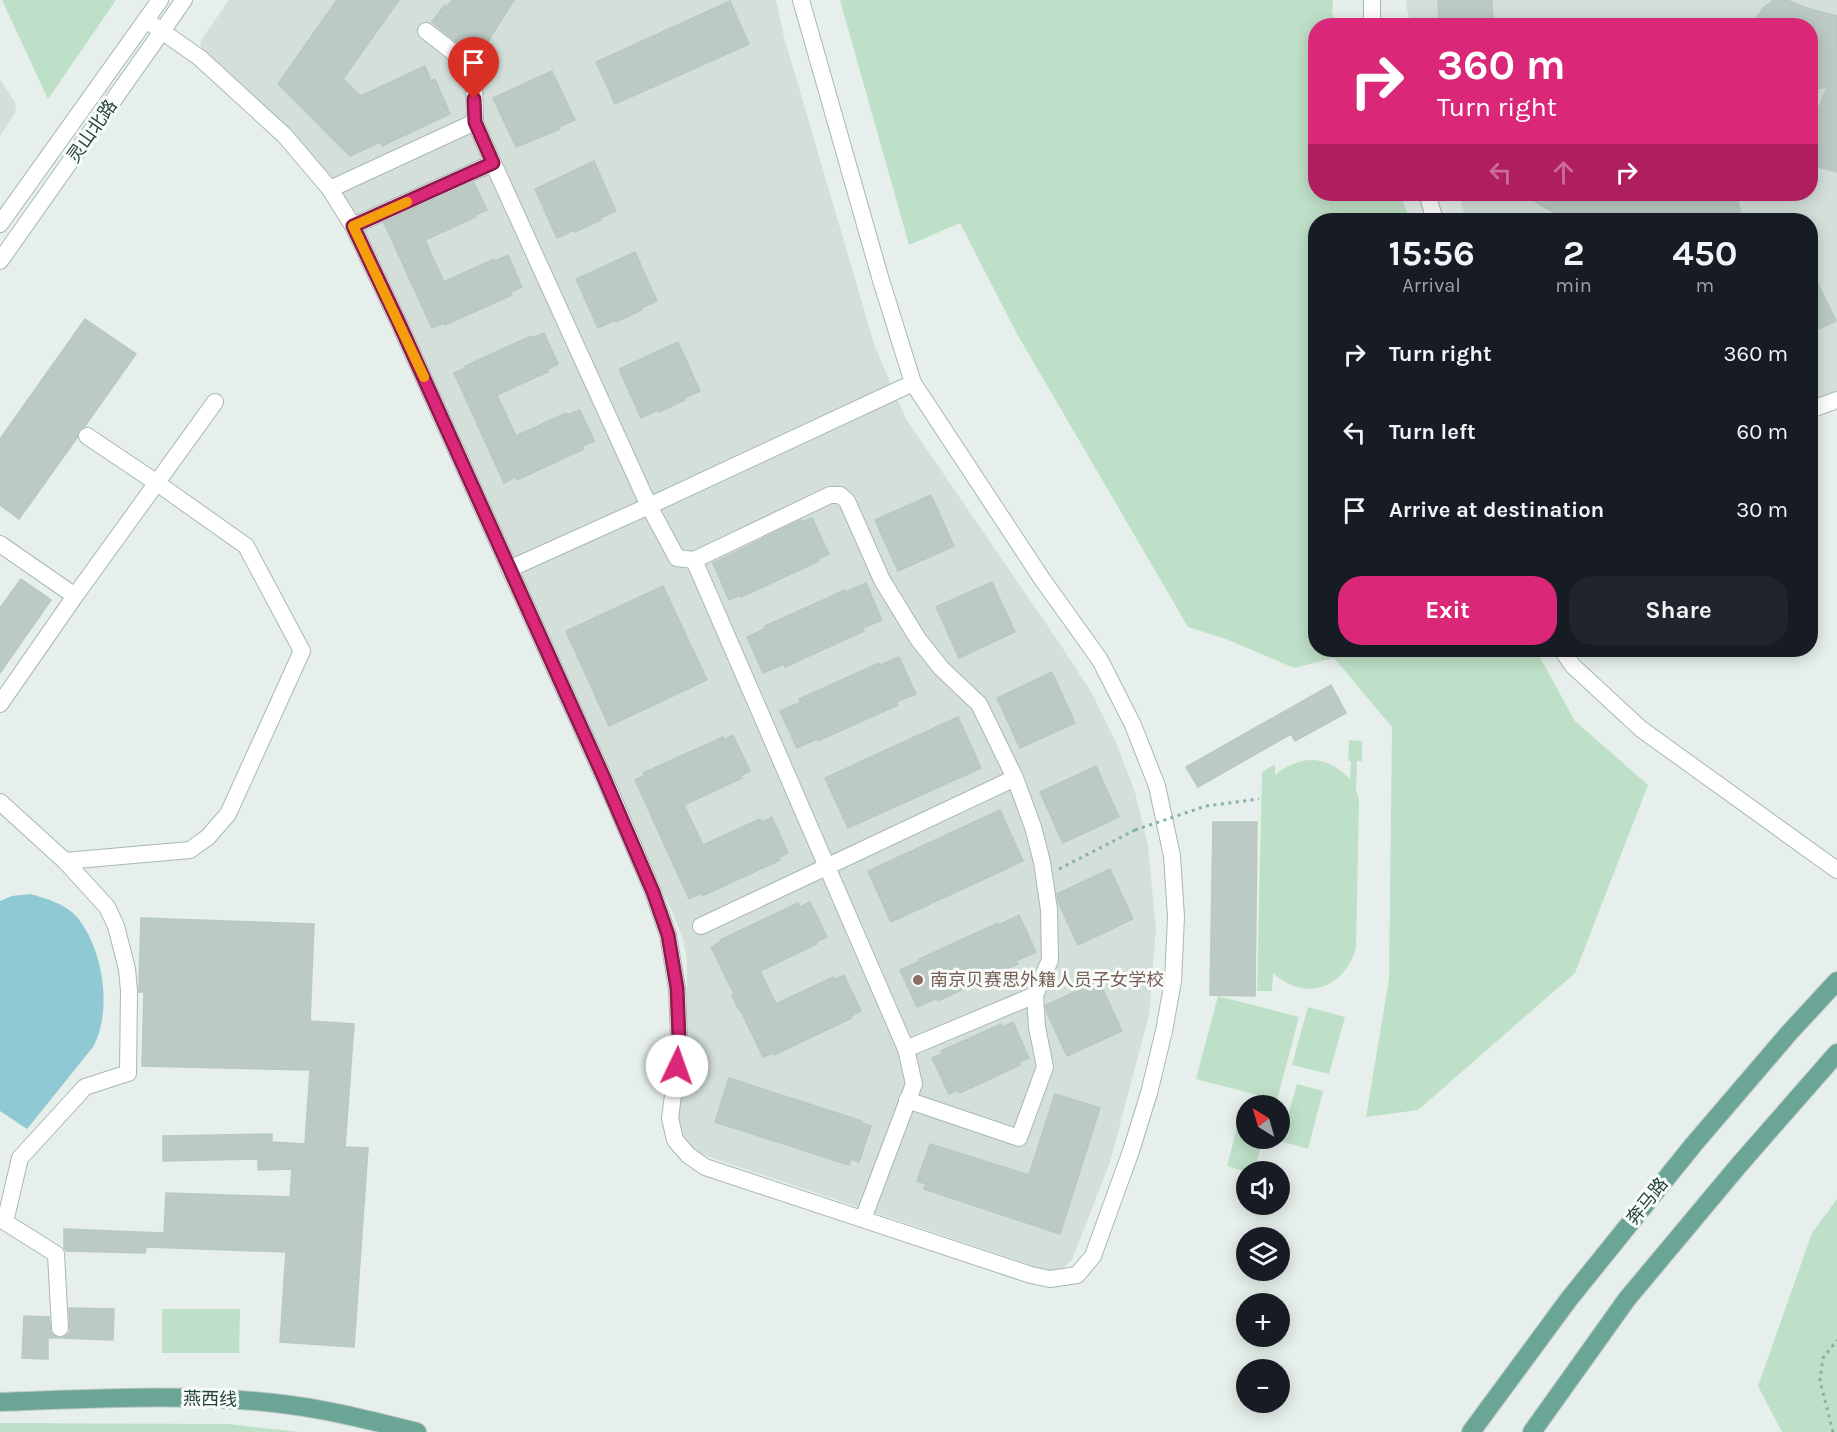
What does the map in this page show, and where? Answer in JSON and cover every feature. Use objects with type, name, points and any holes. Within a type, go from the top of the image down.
[{"type":"main road","name":"奔马路","points":[[1471,1432],[1569,1299],[1686,1153],[1837,981]]},
{"type":"main road","points":[[1532,1432],[1627,1299],[1739,1165],[1837,1053]]},
{"type":"main road","name":"燕西线","points":[[0,1401],[124,1398],[235,1399],[329,1411],[417,1432]]},
{"type":"street","name":"灵山北路","points":[[0,224],[160,0]]},
{"type":"street","name":"灵山北路","points":[[0,261],[184,0]]},
{"type":"street","points":[[146,20],[200,58],[249,101],[285,136],[330,189],[353,226],[398,321],[618,808],[668,935],[677,988],[679,1038],[670,1118],[675,1140],[688,1155],[705,1167],[1031,1275],[1050,1279],[1077,1275],[1093,1256],[1131,1151],[1149,1093],[1164,1031],[1173,981],[1176,917],[1172,855],[1157,786],[1133,725],[1100,660],[1036,570],[913,383],[801,0]]},
{"type":"street","points":[[1372,0],[1372,18]]},
{"type":"street","points":[[426,32],[453,52],[474,77],[475,122],[649,506],[677,558],[694,560],[830,495],[840,495],[847,501],[882,579],[918,639],[941,668],[978,704],[1015,778],[1034,827],[1049,910],[1050,960],[1035,995],[1037,1027],[1045,1067],[1019,1138],[907,1100]]},
{"type":"street","points":[[330,189],[475,122]]},
{"type":"street","points":[[353,226],[493,163]]},
{"type":"street","points":[[509,569],[913,383]]},
{"type":"street","points":[[1818,407],[1837,400]]},
{"type":"street","points":[[0,704],[215,402]]},
{"type":"street","points":[[65,861],[190,850],[207,837],[228,814],[302,651],[246,546],[87,436]]},
{"type":"street","points":[[0,544],[75,596]]},
{"type":"street","points":[[694,560],[906,1049],[914,1084],[863,1219]]},
{"type":"street","points":[[1567,657],[1573,666],[1641,729],[1837,870]]},
{"type":"street","points":[[701,926],[1015,778]]},
{"type":"street","points":[[0,801],[65,861],[107,907],[122,947],[129,991],[128,1073],[85,1087],[20,1158],[5,1222],[56,1254],[60,1328]]},
{"type":"street","points":[[906,1049],[1035,995]]},
{"type":"path","points":[[1044,877],[1135,830],[1206,806],[1259,799]]},
{"type":"path","points":[[1833,1432],[1820,1381],[1823,1358],[1837,1340]]},
{"type":"shaded area","points":[[229,0],[776,0],[784,37],[875,347],[906,419],[1093,695],[1117,745],[1135,792],[1148,846],[1156,929],[1149,1015],[1110,1162],[1072,1260],[1064,1267],[1053,1271],[1045,1270],[697,1153],[683,1143],[675,1118],[687,984],[687,960],[683,939],[359,236],[201,49],[201,40]]},
{"type":"shaded area","points":[[1407,0],[1837,0],[1837,394],[1818,403],[1818,213],[1464,213],[1461,201],[1818,201],[1818,18],[1409,18]]},
{"type":"shaded area","points":[[0,79],[15,102],[16,111],[0,136]]},
{"type":"green space","points":[[2,0],[116,0],[48,99]]},
{"type":"green space","points":[[840,0],[1333,0],[1334,18],[1308,18],[1308,201],[1403,201],[1407,213],[1308,213],[1308,657],[1540,657],[1575,721],[1648,785],[1575,973],[1418,1110],[1366,1117],[1389,979],[1392,727],[1334,658],[1294,668],[1226,639],[1188,627],[1017,334],[960,223],[909,245]]},
{"type":"green space","points":[[1349,740],[1362,741],[1362,761],[1357,761],[1356,790],[1359,799],[1356,948],[1342,973],[1333,982],[1322,987],[1310,989],[1298,987],[1285,982],[1273,973],[1272,991],[1257,991],[1262,772],[1275,764],[1275,775],[1294,763],[1314,760],[1332,765],[1350,779]]},
{"type":"green space","points":[[1218,996],[1299,1017],[1278,1095],[1258,1095],[1196,1079]]},
{"type":"green space","points":[[1308,1007],[1345,1017],[1329,1074],[1292,1065]]},
{"type":"green space","points":[[1297,1084],[1323,1091],[1308,1149],[1290,1144],[1290,1109]]},
{"type":"green space","points":[[1236,1132],[1236,1149],[1260,1149],[1257,1161],[1236,1161],[1236,1169],[1227,1166]]},
{"type":"green space","points":[[1837,1199],[1837,1432],[1782,1432],[1758,1386],[1812,1233]]},
{"type":"green space","points":[[162,1309],[240,1309],[239,1353],[162,1353]]},
{"type":"green space","points":[[0,1423],[228,1424],[299,1432],[0,1432]]},
{"type":"water","points":[[30,894],[61,905],[76,916],[93,944],[99,962],[104,998],[103,1016],[93,1047],[27,1129],[0,1111],[0,901],[12,896]]},
{"type":"building","points":[[337,0],[399,0],[343,79],[361,96],[425,66],[431,81],[435,79],[450,114],[382,146],[380,142],[350,156],[278,84]]},
{"type":"building","points":[[452,0],[514,0],[487,43],[485,42],[474,56],[432,22],[445,5],[447,7]]},
{"type":"building","points":[[1438,0],[1492,0],[1493,18],[1439,18]]},
{"type":"building","points":[[1774,0],[1787,0],[1837,16],[1837,172],[1818,167],[1818,110],[1827,87],[1818,89],[1818,18],[1757,18],[1763,8]]},
{"type":"building","points":[[730,1],[749,44],[615,104],[596,62]]},
{"type":"building","points":[[552,71],[575,120],[559,127],[560,129],[516,147],[493,98]]},
{"type":"building","points":[[594,161],[616,211],[575,232],[574,230],[557,238],[535,189]]},
{"type":"building","points":[[474,183],[487,210],[425,240],[444,282],[508,255],[522,287],[511,292],[512,295],[445,325],[444,323],[432,328],[384,223]]},
{"type":"building","points":[[1535,201],[1738,201],[1741,213],[1555,213]]},
{"type":"building","points":[[635,252],[657,301],[616,322],[615,320],[598,328],[576,279]]},
{"type":"building","points":[[1818,284],[1836,321],[1818,329]]},
{"type":"building","points":[[85,319],[136,354],[85,426],[79,430],[77,438],[19,519],[0,505],[0,439]]},
{"type":"building","points":[[544,333],[558,364],[547,370],[548,372],[497,395],[516,436],[566,413],[567,415],[580,410],[594,441],[582,446],[584,449],[517,480],[516,477],[504,483],[454,373],[531,336],[532,338]]},
{"type":"building","points":[[678,342],[700,391],[659,412],[658,410],[641,418],[619,369]]},
{"type":"building","points":[[931,495],[954,546],[898,571],[875,520]]},
{"type":"building","points":[[812,518],[829,554],[818,559],[819,561],[741,597],[740,595],[729,600],[713,563],[801,520],[802,522]]},
{"type":"building","points":[[21,579],[51,600],[0,673],[0,608]]},
{"type":"building","points":[[992,582],[1015,632],[959,658],[936,607]]},
{"type":"building","points":[[866,583],[882,620],[863,628],[864,631],[785,667],[784,664],[763,673],[747,637],[766,628],[765,626]]},
{"type":"building","points":[[663,586],[707,680],[609,726],[566,631]]},
{"type":"building","points":[[899,657],[916,694],[896,702],[898,705],[797,748],[780,711],[801,702],[799,699],[879,663],[880,665]]},
{"type":"building","points":[[1052,672],[1075,723],[1020,748],[997,698]]},
{"type":"building","points":[[1331,685],[1346,713],[1295,741],[1291,734],[1198,787],[1186,767]]},
{"type":"building","points":[[958,717],[981,768],[848,828],[825,778]]},
{"type":"building","points":[[733,735],[750,771],[740,776],[742,778],[684,805],[703,845],[760,819],[762,822],[772,817],[788,853],[778,858],[780,860],[702,896],[701,893],[689,899],[635,780],[644,776],[643,773],[723,737],[724,740]]},
{"type":"building","points":[[1096,766],[1119,817],[1063,843],[1040,792]]},
{"type":"building","points":[[1000,810],[1023,861],[891,922],[868,871]]},
{"type":"building","points":[[1213,822],[1257,822],[1255,996],[1210,995]]},
{"type":"building","points":[[1110,869],[1133,919],[1078,945],[1059,904],[1057,894]]},
{"type":"building","points":[[810,902],[827,937],[760,971],[776,1004],[833,977],[834,980],[844,975],[861,1011],[851,1016],[852,1018],[774,1055],[773,1053],[763,1057],[711,947],[721,942],[720,940],[798,903],[800,907]]},
{"type":"building","points":[[1019,915],[1036,952],[1016,961],[1018,964],[938,1001],[937,998],[917,1007],[900,970],[920,961],[919,959]]},
{"type":"building","points":[[141,918],[314,924],[310,1021],[354,1024],[345,1147],[368,1148],[354,1347],[280,1342],[286,1252],[146,1247],[145,1253],[66,1251],[64,1247],[64,1229],[164,1233],[166,1193],[290,1197],[292,1169],[258,1170],[258,1159],[163,1161],[163,1136],[272,1134],[272,1142],[305,1144],[310,1070],[142,1066],[144,992],[139,992]]},
{"type":"building","points":[[1099,981],[1122,1031],[1067,1056],[1047,1013],[1046,1005]]},
{"type":"building","points":[[1013,1022],[1029,1058],[1019,1062],[1020,1065],[960,1093],[958,1090],[949,1094],[932,1058],[942,1054],[941,1051],[1001,1024],[1002,1027]]},
{"type":"building","points":[[729,1078],[862,1121],[861,1123],[871,1126],[859,1162],[851,1159],[849,1165],[715,1122]]},
{"type":"building","points":[[1055,1094],[1100,1108],[1060,1234],[924,1189],[926,1184],[917,1181],[930,1144],[1029,1175]]},
{"type":"building","points":[[69,1308],[114,1309],[113,1340],[61,1338],[70,1332]]},
{"type":"building","points":[[24,1316],[49,1317],[51,1333],[59,1338],[48,1338],[48,1359],[22,1358]]},
{"type":"slow traffic","points":[[407,202],[353,226],[424,377]]},
{"type":"place","name":"南京贝赛思外籍人员子女学校","points":[[918,980]]},
{"type":"route","points":[[474,99],[475,122],[493,163],[353,226],[604,778],[653,892],[668,935],[677,988],[679,1038],[677,1066]]}]
